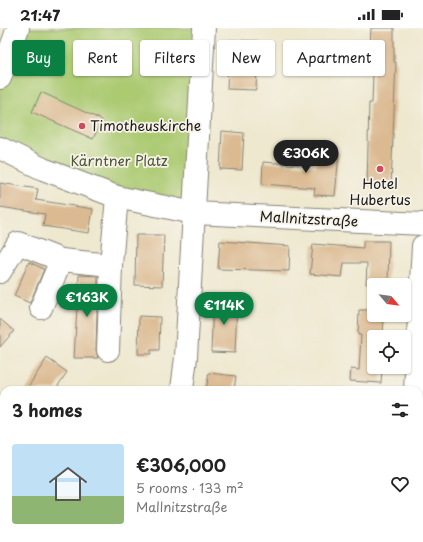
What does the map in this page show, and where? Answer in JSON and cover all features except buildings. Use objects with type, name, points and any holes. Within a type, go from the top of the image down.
[{"type":"street","points":[[2,67],[18,28]]},
{"type":"street","points":[[182,386],[186,357],[204,28]]},
{"type":"street","points":[[0,148],[43,169],[117,197],[194,213]]},
{"type":"street","points":[[108,350],[111,265],[117,197]]},
{"type":"street","name":"Mallnitzstraße","points":[[194,213],[423,224]]},
{"type":"street","points":[[0,272],[18,243],[61,260],[111,265]]},
{"type":"street","points":[[415,386],[423,246]]},
{"type":"street","points":[[41,308],[61,260]]},
{"type":"green space","name":"Kärntner Platz","points":[[18,28],[204,28],[203,40],[140,40],[140,76],[201,76],[194,213],[0,148],[0,78],[12,45],[12,76],[65,76],[65,40],[14,40]]},
{"type":"place","name":"Timotheuskirche","points":[[82,126]]},
{"type":"place","name":"Hotel Hubertus","points":[[380,169]]}]
